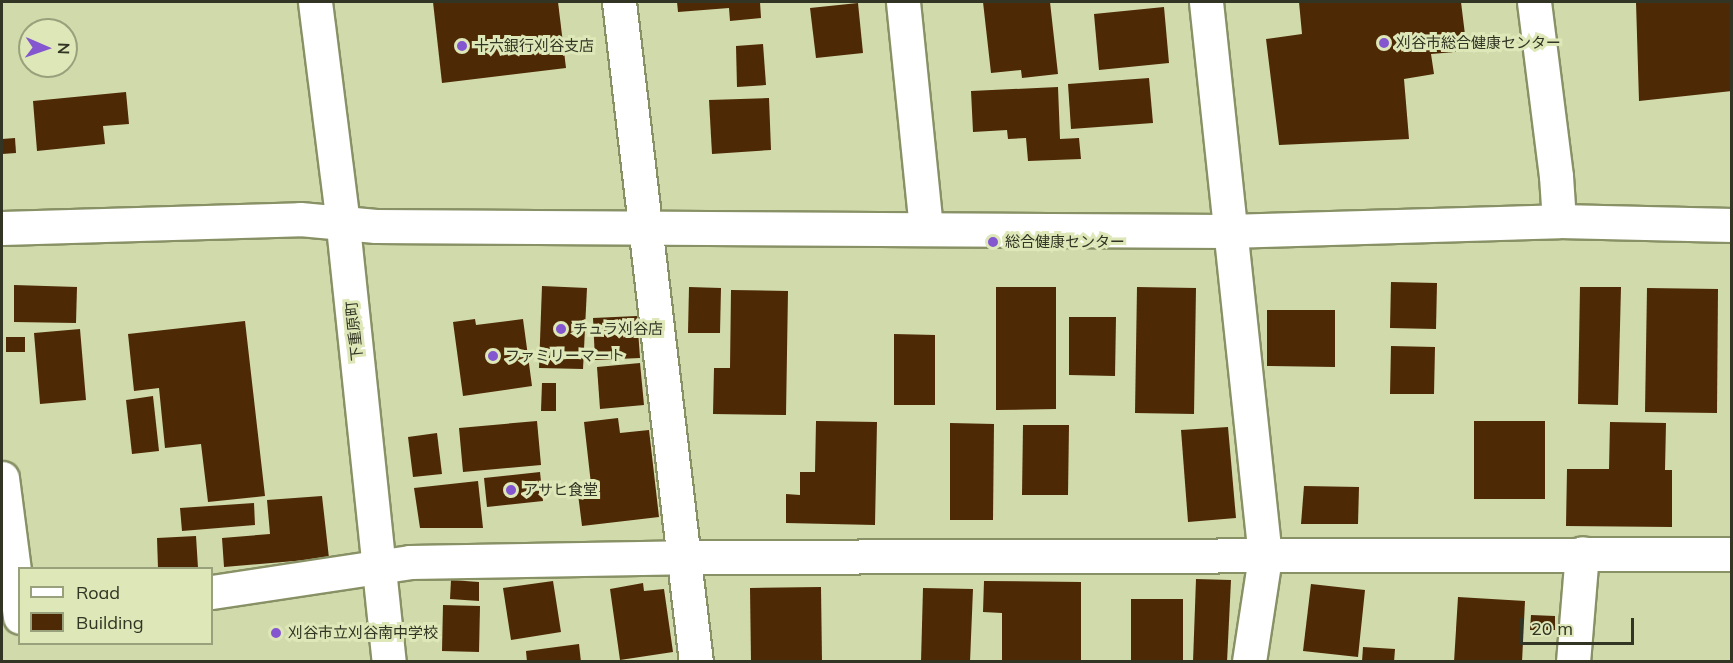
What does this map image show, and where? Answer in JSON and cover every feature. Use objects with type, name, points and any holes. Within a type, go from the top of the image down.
[{"type":"street","name":"下重原町","points":[[315,2],[343,224],[389,662]]},
{"type":"street","points":[[619,2],[696,662]]},
{"type":"street","points":[[903,2],[926,228]]},
{"type":"street","points":[[1206,2],[1226,183],[1228,231],[1265,557],[1249,662]]},
{"type":"street","points":[[1534,2],[1556,176],[1559,221]]},
{"type":"street","points":[[2,228],[300,219],[343,224],[1228,231],[1559,221],[1731,225]]},
{"type":"street","points":[[2,478],[18,602]]},
{"type":"street","points":[[1573,662],[1582,553]]},
{"type":"street","points":[[213,592],[410,562],[684,557],[1731,554]]},
{"type":"street","points":[[2,622],[18,618]]},
{"type":"building","points":[[433,2],[558,2],[566,68],[442,83]]},
{"type":"building","points":[[677,2],[760,2],[761,18],[730,21],[729,8],[678,12]]},
{"type":"building","points":[[983,2],[1050,2],[1058,74],[1022,78],[1021,70],[991,73]]},
{"type":"building","points":[[1299,2],[1461,2],[1467,51],[1431,54],[1434,74],[1404,79],[1409,139],[1279,145],[1266,39],[1302,34]]},
{"type":"building","points":[[1636,2],[1732,2],[1732,91],[1639,101]]},
{"type":"building","points":[[858,3],[863,53],[816,58],[810,8]]},
{"type":"building","points":[[1164,7],[1169,63],[1099,70],[1094,14]]},
{"type":"building","points":[[763,44],[766,85],[737,87],[736,46]]},
{"type":"building","points":[[1149,78],[1153,123],[1071,129],[1068,84]]},
{"type":"building","points":[[1058,87],[1060,139],[1079,138],[1081,159],[1028,161],[1026,138],[1008,139],[1007,130],[973,132],[971,91]]},
{"type":"building","points":[[126,92],[129,124],[103,126],[105,144],[37,151],[33,101]]},
{"type":"building","points":[[769,98],[771,150],[712,154],[709,100]]},
{"type":"building","points":[[15,138],[16,153],[2,154],[2,139]]},
{"type":"building","points":[[1391,282],[1437,283],[1436,329],[1390,328]]},
{"type":"building","points":[[14,285],[77,287],[76,323],[14,322]]},
{"type":"building","points":[[542,286],[587,288],[583,369],[539,368]]},
{"type":"building","points":[[689,287],[721,288],[720,333],[688,333]]},
{"type":"building","points":[[996,287],[1056,287],[1056,409],[996,410]]},
{"type":"building","points":[[1137,287],[1196,288],[1194,414],[1135,413]]},
{"type":"building","points":[[1580,287],[1621,287],[1618,405],[1578,404]]},
{"type":"building","points":[[1647,288],[1718,289],[1717,413],[1645,412]]},
{"type":"building","points":[[731,290],[788,291],[786,415],[713,414],[714,368],[730,368]]},
{"type":"building","points":[[1267,310],[1335,310],[1335,367],[1267,366]]},
{"type":"building","points":[[637,316],[640,358],[595,360],[593,318]]},
{"type":"building","points":[[1069,317],[1116,317],[1115,376],[1069,375]]},
{"type":"building","name":"ファミリーマート","points":[[475,319],[476,325],[523,319],[532,386],[463,396],[453,322]]},
{"type":"building","points":[[245,321],[265,496],[208,502],[201,444],[165,448],[159,388],[134,391],[128,334]]},
{"type":"building","points":[[80,329],[86,400],[40,404],[34,333]]},
{"type":"building","points":[[894,334],[935,335],[935,405],[894,405]]},
{"type":"building","points":[[6,337],[25,337],[25,352],[6,352]]},
{"type":"building","points":[[1391,346],[1435,347],[1434,394],[1390,394]]},
{"type":"building","points":[[640,363],[644,405],[600,409],[597,367]]},
{"type":"building","points":[[542,383],[556,383],[556,411],[541,411]]},
{"type":"building","points":[[153,396],[159,451],[132,454],[126,400]]},
{"type":"building","points":[[618,418],[620,433],[649,430],[659,517],[582,526],[578,494],[592,493],[584,422]]},
{"type":"building","points":[[537,421],[541,465],[463,472],[459,428]]},
{"type":"building","points":[[816,421],[877,422],[875,525],[786,523],[786,494],[800,495],[800,472],[815,472]]},
{"type":"building","points":[[1474,421],[1545,421],[1545,499],[1474,499]]},
{"type":"building","points":[[1610,422],[1666,423],[1665,470],[1672,470],[1672,527],[1566,526],[1567,469],[1609,469]]},
{"type":"building","points":[[950,423],[994,424],[993,520],[950,520]]},
{"type":"building","points":[[1023,425],[1069,425],[1068,495],[1022,495]]},
{"type":"building","points":[[1228,427],[1236,518],[1188,522],[1181,430]]},
{"type":"building","points":[[437,433],[442,474],[413,477],[408,437]]},
{"type":"building","points":[[540,472],[543,501],[487,507],[484,478]]},
{"type":"building","points":[[478,481],[483,528],[420,528],[414,488]]},
{"type":"building","points":[[1304,486],[1359,487],[1358,524],[1301,524]]},
{"type":"building","points":[[322,496],[329,558],[224,567],[222,538],[270,534],[267,500]]},
{"type":"building","points":[[254,503],[255,525],[182,531],[180,508]]},
{"type":"building","points":[[196,536],[198,567],[158,567],[157,538]]},
{"type":"building","points":[[1196,579],[1231,580],[1227,662],[1193,662]]},
{"type":"building","points":[[451,580],[479,582],[479,601],[450,599]]},
{"type":"building","points":[[553,581],[561,632],[511,640],[503,588]]},
{"type":"building","points":[[984,581],[1081,582],[1081,662],[1002,662],[1002,613],[983,612]]},
{"type":"building","points":[[643,583],[644,591],[664,589],[673,652],[620,660],[610,589]]},
{"type":"building","points":[[1311,584],[1365,590],[1358,657],[1303,651]]},
{"type":"building","points":[[821,587],[822,662],[751,662],[750,588]]},
{"type":"building","points":[[923,588],[973,589],[970,662],[921,662]]},
{"type":"building","points":[[1458,597],[1525,601],[1522,662],[1454,662]]},
{"type":"building","points":[[1131,599],[1183,599],[1183,662],[1131,662]]},
{"type":"building","points":[[443,605],[480,606],[479,652],[442,651]]},
{"type":"building","points":[[1531,615],[1555,616],[1555,630],[1530,630]]},
{"type":"building","points":[[579,644],[581,662],[527,662],[526,651]]},
{"type":"building","points":[[1363,647],[1395,649],[1394,662],[1362,662]]},
{"type":"place","name":"刈谷市総合健康センター","points":[[1384,43]]},
{"type":"place","name":"十六銀行刈谷支店","points":[[462,46]]},
{"type":"place","name":"総合健康センター","points":[[993,242]]},
{"type":"place","name":"チュラ刈谷店","points":[[561,329]]},
{"type":"place","name":"ファミリーマート","points":[[493,356]]},
{"type":"place","name":"アサヒ食堂","points":[[511,490]]},
{"type":"place","name":"刈谷市立刈谷南中学校","points":[[276,633]]}]
